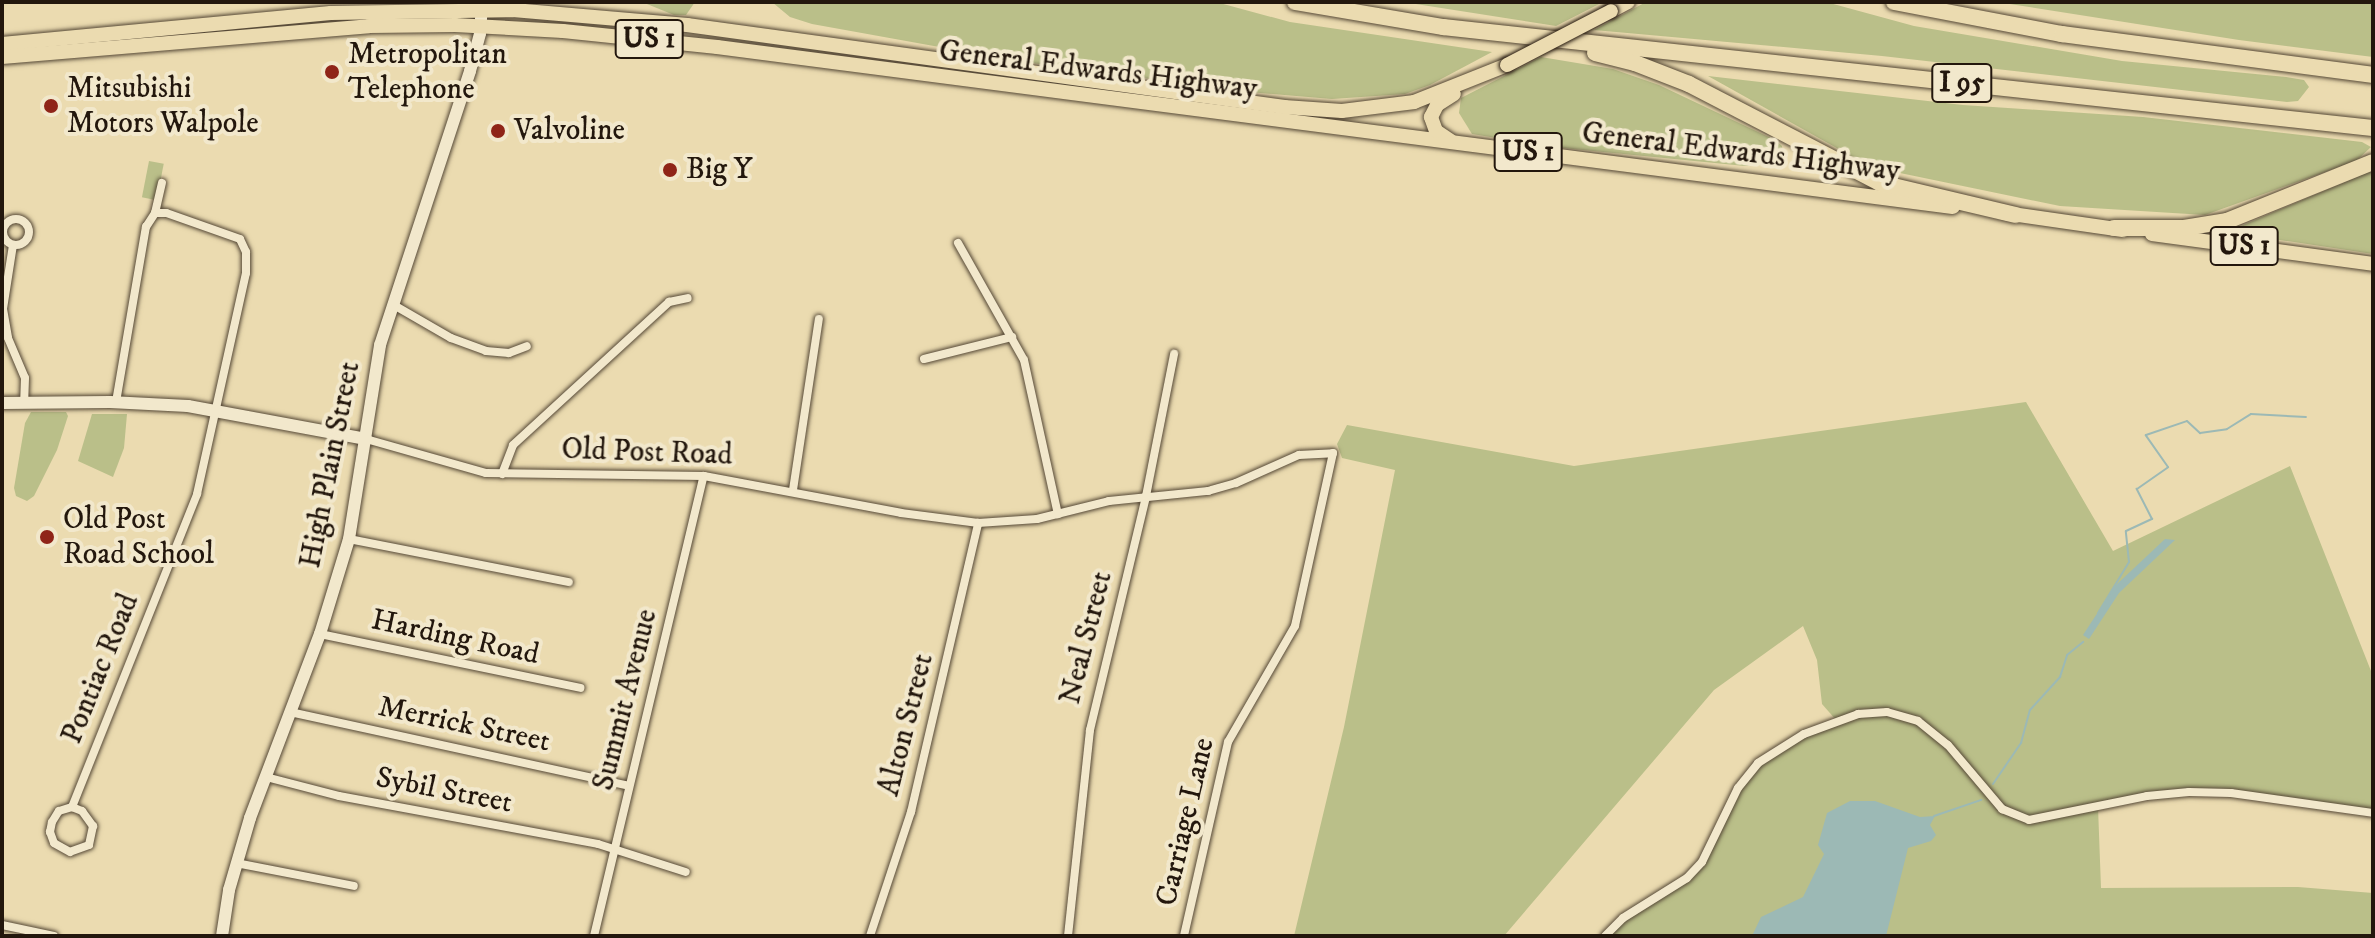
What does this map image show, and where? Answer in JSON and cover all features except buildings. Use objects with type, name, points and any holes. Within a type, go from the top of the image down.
[{"type":"highway","name":"I 95","points":[[1295,2],[1412,23],[2373,128]]},
{"type":"highway","name":"I 95","points":[[1894,2],[2062,34],[2373,75]]},
{"type":"highway","points":[[1551,39],[1682,81],[1874,180],[2015,215]]},
{"type":"highway","points":[[2114,228],[2184,228],[2227,221],[2373,162]]},
{"type":"main road","name":"General Edwards Highway","points":[[482,6],[605,16],[1256,104],[1342,111],[1414,102],[1481,77],[1628,2]]},
{"type":"main road","name":"High Plain Street","points":[[222,936],[236,863],[320,634],[349,539],[375,366],[392,304],[460,106],[481,27],[482,6]]},
{"type":"main road","name":"US 1","points":[[2,44],[331,13],[482,6]]},
{"type":"main road","name":"General Edwards Highway","points":[[481,27],[668,40],[2373,264]]},
{"type":"main road","name":"US 1","points":[[2,57],[341,28],[481,27]]},
{"type":"main road","points":[[1458,143],[1436,131],[1432,112],[1439,103],[1481,77]]},
{"type":"main road","name":"Old Post Road","points":[[2,403],[116,402],[217,411],[366,439]]},
{"type":"street","points":[[116,402],[146,227],[155,213],[162,183]]},
{"type":"street","name":"Pontiac Road","points":[[72,807],[197,494],[246,273],[246,252],[240,239],[166,213],[155,213]]},
{"type":"street","points":[[958,243],[1024,360],[1058,514]]},
{"type":"street","points":[[13,245],[5,273],[3,309],[8,338],[25,378],[24,403]]},
{"type":"street","points":[[502,474],[508,451],[524,435],[669,302],[688,298]]},
{"type":"street","points":[[392,304],[451,338],[486,351],[509,353],[527,346]]},
{"type":"street","points":[[793,490],[819,319]]},
{"type":"street","points":[[924,359],[1012,337]]},
{"type":"street","name":"Neal Street","points":[[1068,936],[1090,730],[1146,496],[1174,354]]},
{"type":"street","name":"Old Post Road","points":[[366,439],[462,467],[502,474],[704,476],[793,490],[901,513],[978,523],[1016,522],[1146,496],[1221,488],[1299,455],[1333,453]]},
{"type":"street","name":"Carriage Lane","points":[[1184,936],[1228,742],[1295,626],[1333,453]]},
{"type":"street","name":"Summit Avenue","points":[[594,936],[704,476]]},
{"type":"street","name":"Alton Street","points":[[870,936],[911,812],[978,523]]},
{"type":"street","points":[[349,539],[569,582]]},
{"type":"street","name":"Harding Road","points":[[320,634],[580,688]]},
{"type":"street","name":"Merrick Street","points":[[290,712],[628,786]]},
{"type":"street","points":[[1605,936],[1623,918],[1687,878],[1702,862],[1738,788],[1758,763],[1821,727],[1874,712],[1918,721],[1948,745],[2002,809],[2029,820],[2147,796],[2189,792],[2231,793],[2373,813]]},
{"type":"street","name":"Sybil Street","points":[[266,777],[339,796],[614,849],[686,872]]},
{"type":"street","name":"Pontiac Road","points":[[72,807],[82,811],[93,826],[89,845],[70,852],[54,843],[50,832],[59,811],[72,807]]},
{"type":"street","points":[[236,863],[354,886]]},
{"type":"street","points":[[2,925],[54,936]]},
{"type":"green space","points":[[642,2],[695,2],[686,15],[674,15]]},
{"type":"green space","points":[[772,2],[1216,2],[1290,22],[1492,52],[1430,85],[1405,94],[1332,99],[1249,92],[1017,61],[812,24],[790,17]]},
{"type":"green space","points":[[1403,2],[1603,2],[1556,26]]},
{"type":"green space","points":[[1646,2],[1826,2],[1914,26],[2122,61],[2286,77],[2304,80],[2309,87],[2298,101],[2287,102],[1882,56],[1594,30]]},
{"type":"green space","points":[[1997,2],[2373,2],[2373,57],[2239,40]]},
{"type":"green space","points":[[1541,57],[1613,69],[1659,85],[1775,140],[1782,146],[1783,155],[1771,163],[1745,166],[1553,147],[1472,134],[1459,113],[1461,98]]},
{"type":"green space","points":[[1708,76],[1963,105],[2143,117],[2362,142],[2371,147],[2356,161],[2205,215],[2060,206],[1900,173],[1860,161]]},
{"type":"green space","points":[[149,161],[164,164],[157,200],[142,197]]},
{"type":"green space","points":[[2373,170],[2373,254],[2234,233],[2241,226]]},
{"type":"green space","points":[[2026,402],[2113,551],[2290,466],[2373,676],[2373,812],[2189,792],[2098,807],[2101,888],[2298,887],[2373,893],[2373,936],[1605,936],[1613,926],[1694,871],[1738,788],[1758,763],[1836,720],[1822,704],[1817,660],[1803,626],[1714,690],[1504,936],[1294,936],[1344,727],[1395,470],[1342,458],[1337,444],[1347,425],[1574,466]]},
{"type":"green space","points":[[31,412],[66,412],[68,416],[57,450],[34,496],[27,501],[16,496],[14,488],[25,423]]},
{"type":"green space","points":[[92,414],[127,414],[124,448],[113,477],[78,461]]},
{"type":"water","points":[[2165,539],[2175,540],[2119,593],[2089,639],[2083,635],[2115,586]]},
{"type":"water","points":[[1850,801],[1875,801],[1920,817],[1935,816],[1930,825],[1936,835],[1931,841],[1908,848],[1886,936],[1752,936],[1761,917],[1803,897],[1824,854],[1818,845],[1827,813]]},
{"type":"waterway","points":[[2098,613],[2129,562],[2126,531],[2152,519],[2137,489],[2168,467],[2146,435],[2187,421],[2200,433],[2227,429],[2251,414],[2306,417]]},
{"type":"waterway","points":[[1993,784],[2021,743],[2030,710],[2060,677],[2067,655],[2083,642]]},
{"type":"waterway","points":[[1934,816],[1981,800]]},
{"type":"place","name":"Metropolitan Telephone","points":[[332,72]]},
{"type":"place","name":"Mitsubishi Motors Walpole","points":[[51,106]]},
{"type":"place","name":"Valvoline","points":[[498,131]]},
{"type":"place","name":"Big Y","points":[[670,170]]},
{"type":"place","name":"Old Post Road School","points":[[47,537]]}]
